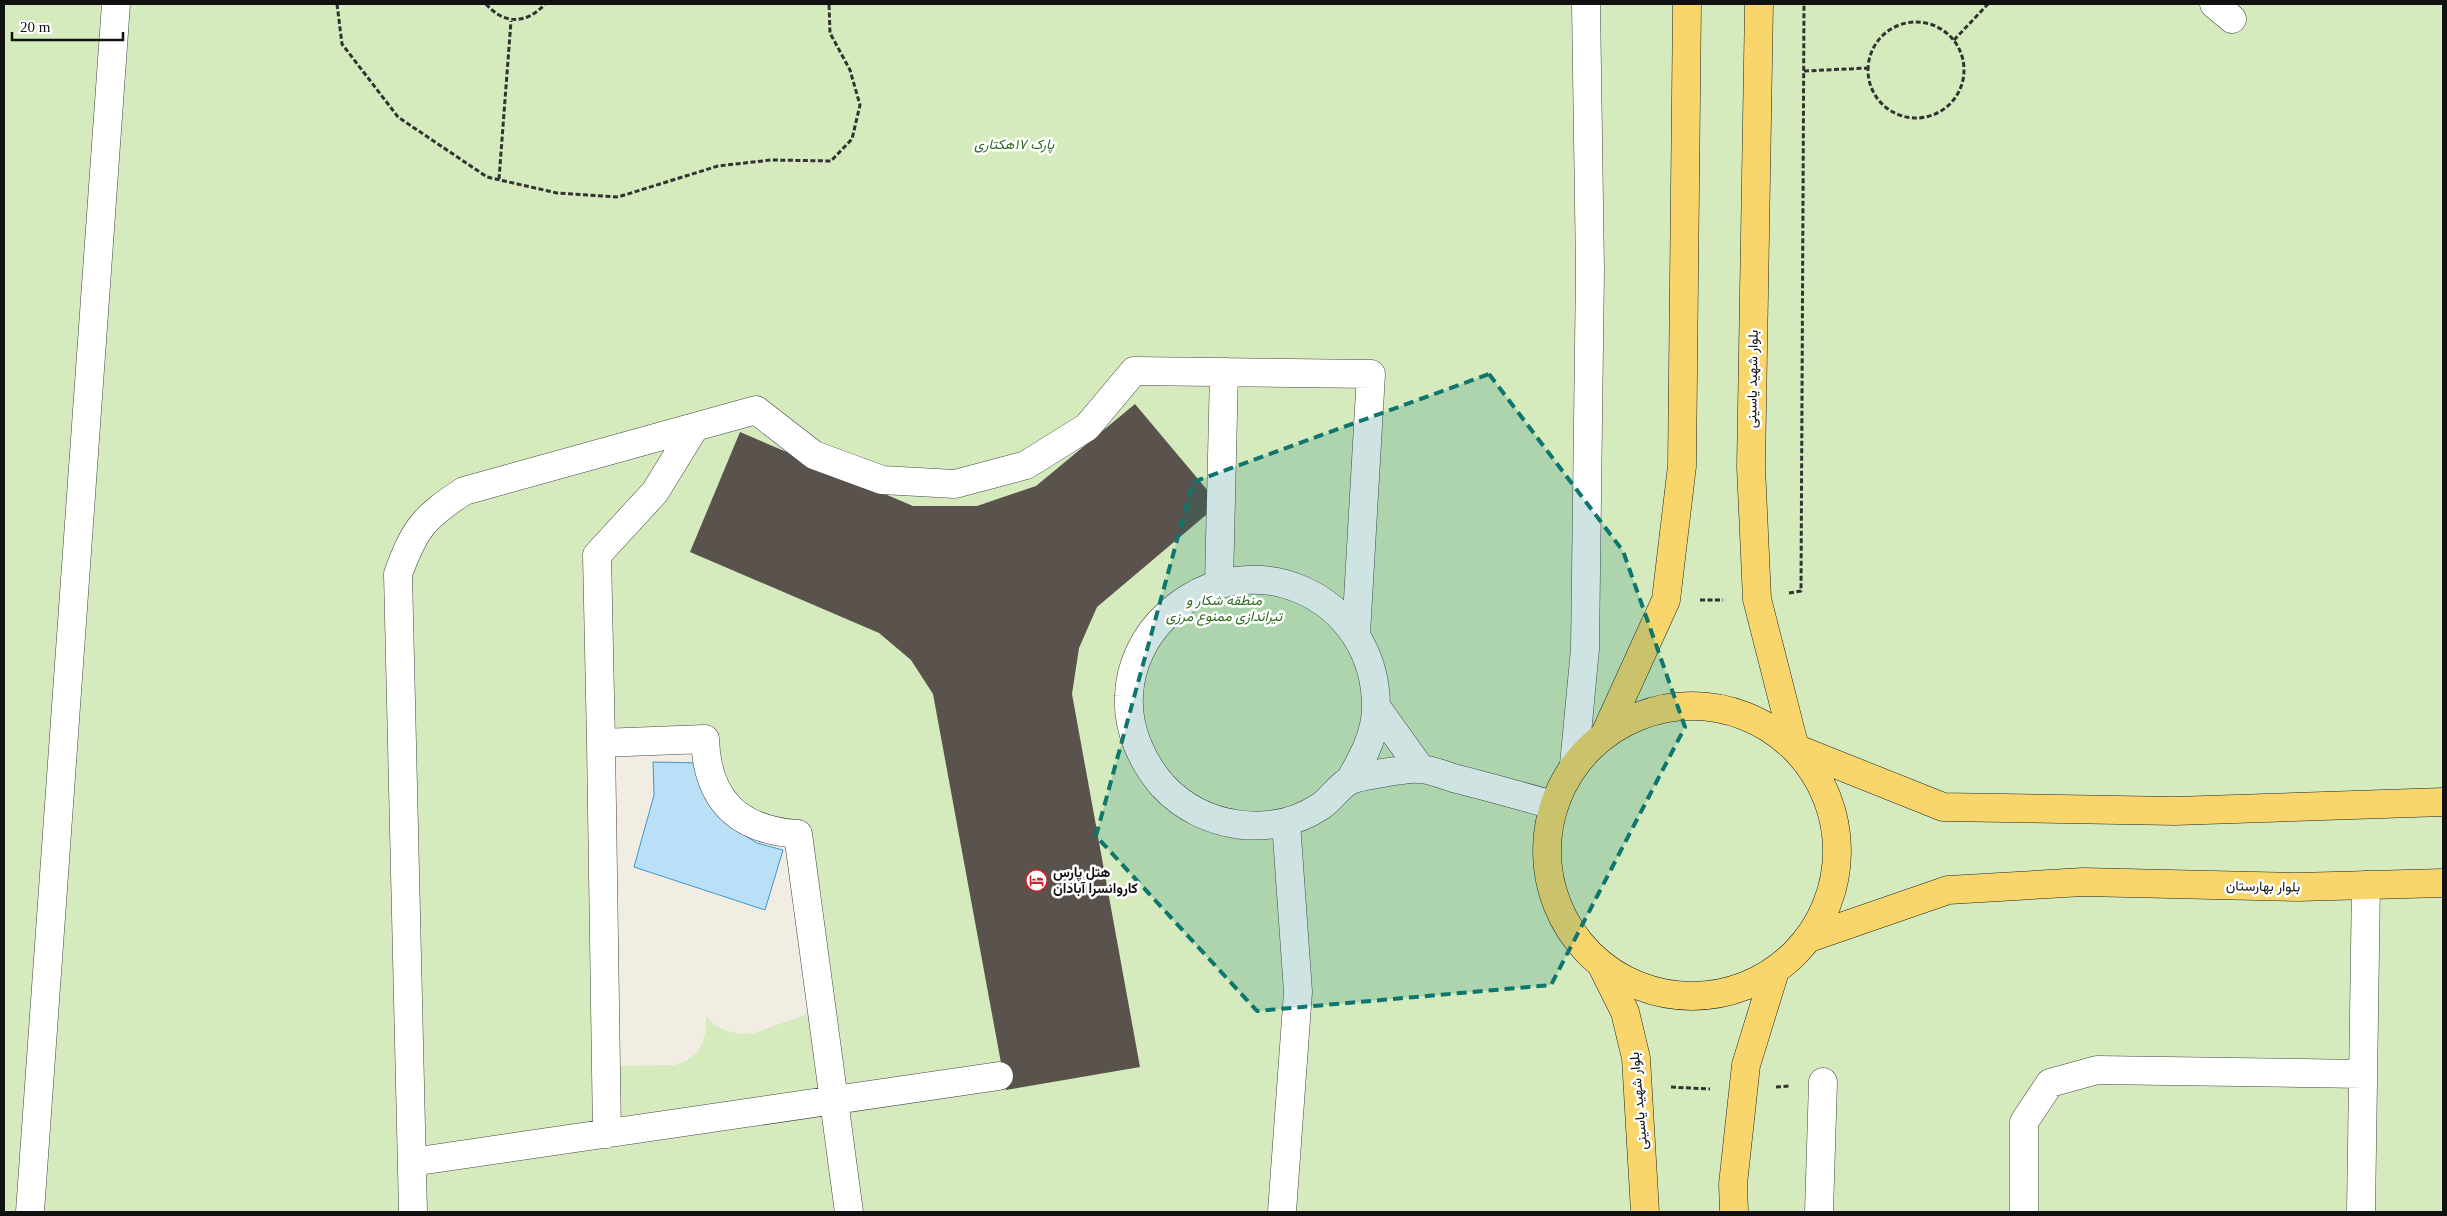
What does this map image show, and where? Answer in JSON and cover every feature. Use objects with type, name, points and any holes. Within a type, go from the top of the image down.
[{"type":"main road","points":[[1605,734],[1666,600],[1682,466],[1687,4]]},
{"type":"main road","name":"بلوار شهید یاسینی","points":[[1759,4],[1751,467],[1757,599],[1795,748]]},
{"type":"main road","points":[[1795,748],[1816,776],[1830,807],[1837,840],[1835,875],[1826,909],[1809,938],[1775,971],[1734,991],[1688,997],[1643,988],[1602,966],[1572,933],[1552,893],[1546,849],[1553,805],[1574,765],[1605,734],[1641,714],[1682,706],[1723,709],[1761,723],[1795,748],[1943,807],[2175,811],[2443,802]]},
{"type":"main road","name":"بلوار بهارستان","points":[[1809,938],[1948,890],[2082,882],[2297,887],[2443,883]]},
{"type":"main road","name":"بلوار شهید یاسینی","points":[[1602,966],[1625,1012],[1636,1058],[1645,1212]]},
{"type":"main road","points":[[1734,1212],[1733,1184],[1746,1065],[1775,971]]},
{"type":"street","points":[[30,1212],[116,4]]},
{"type":"street","points":[[1574,765],[1585,649],[1590,270],[1586,4]]},
{"type":"street","points":[[413,1212],[398,574],[410,540],[433,511],[464,491],[756,410],[814,455],[882,480],[955,484],[1026,466],[1087,427],[1134,371],[1371,374],[1356,634]]},
{"type":"street","points":[[1219,583],[1224,372]]},
{"type":"street","points":[[607,1134],[597,555],[655,492],[695,427]]},
{"type":"street","points":[[1258,579],[1296,586],[1330,606],[1356,634],[1372,670],[1376,708],[1369,746],[1350,780],[1321,806],[1286,822],[1247,826],[1209,819],[1176,799],[1149,771],[1133,736],[1128,697],[1136,659],[1155,625],[1184,599],[1219,583],[1258,579]]},
{"type":"street","points":[[1376,708],[1420,768]]},
{"type":"street","points":[[601,743],[705,739],[706,764],[715,788],[730,808],[750,824],[773,832],[798,834],[849,1212]]},
{"type":"street","points":[[1350,780],[1420,768],[1553,805]]},
{"type":"street","points":[[1282,1212],[1298,992],[1286,822]]},
{"type":"street","points":[[2361,1212],[2366,885]]},
{"type":"street","points":[[2024,1212],[2024,1122],[2050,1083],[2097,1070],[2363,1074]]},
{"type":"street","points":[[412,1162],[999,1076]]},
{"type":"street","points":[[1819,1212],[1822,1082]]},
{"type":"path","points":[[337,4],[342,44],[398,118],[487,177],[557,193],[618,197],[718,166],[770,160],[831,161],[852,139],[860,105],[850,70],[830,33],[829,4]]},
{"type":"path","points":[[486,4],[494,12],[511,21],[523,20],[537,13],[545,4]]},
{"type":"path","points":[[1954,40],[1988,4]]},
{"type":"path","points":[[499,179],[511,21]]},
{"type":"path","points":[[1909,22],[1926,23],[1942,29],[1954,40],[1962,55],[1964,72],[1961,88],[1952,102],[1939,112],[1923,118],[1906,117],[1890,111],[1877,100],[1870,84],[1868,68],[1871,51],[1880,37],[1893,27],[1909,22]]},
{"type":"path","points":[[1804,71],[1868,68]]},
{"type":"highlighted area","points":[[1489,374],[1623,551],[1685,727],[1551,985],[1257,1011],[1096,836],[1193,482]]},
{"type":"green space","name":"منطقه شکار و تیراندازی ممنوع مرزی","points":[[4,4],[2443,4],[2443,1212],[4,1212]]},
{"type":"shaded area","points":[[705,739],[715,788],[798,834],[822,1009],[754,1033],[740,1034],[727,1031],[715,1025],[706,1016],[706,1030],[703,1042],[697,1053],[686,1061],[674,1065],[606,1066],[601,743]],"holes":[[[654,795],[736,830],[757,843],[782,850],[634,867]]]},
{"type":"water","points":[[653,762],[701,763],[736,830],[757,843],[783,850],[765,910],[634,867],[654,795]]},
{"type":"building","name":"هتل پارس کاروانسرا آبادان","points":[[1135,404],[1219,504],[1097,607],[1079,648],[1072,694],[1140,1067],[1006,1090],[933,694],[911,660],[879,633],[690,552],[740,432],[913,506],[977,506],[1036,486]]},
{"type":"place","name":"هتل پارس کاروانسرا آبادان","points":[[1037,880]]},
{"type":"park label","name":"پارک ۱۷هکتاری","points":[[1014,144]]}]
